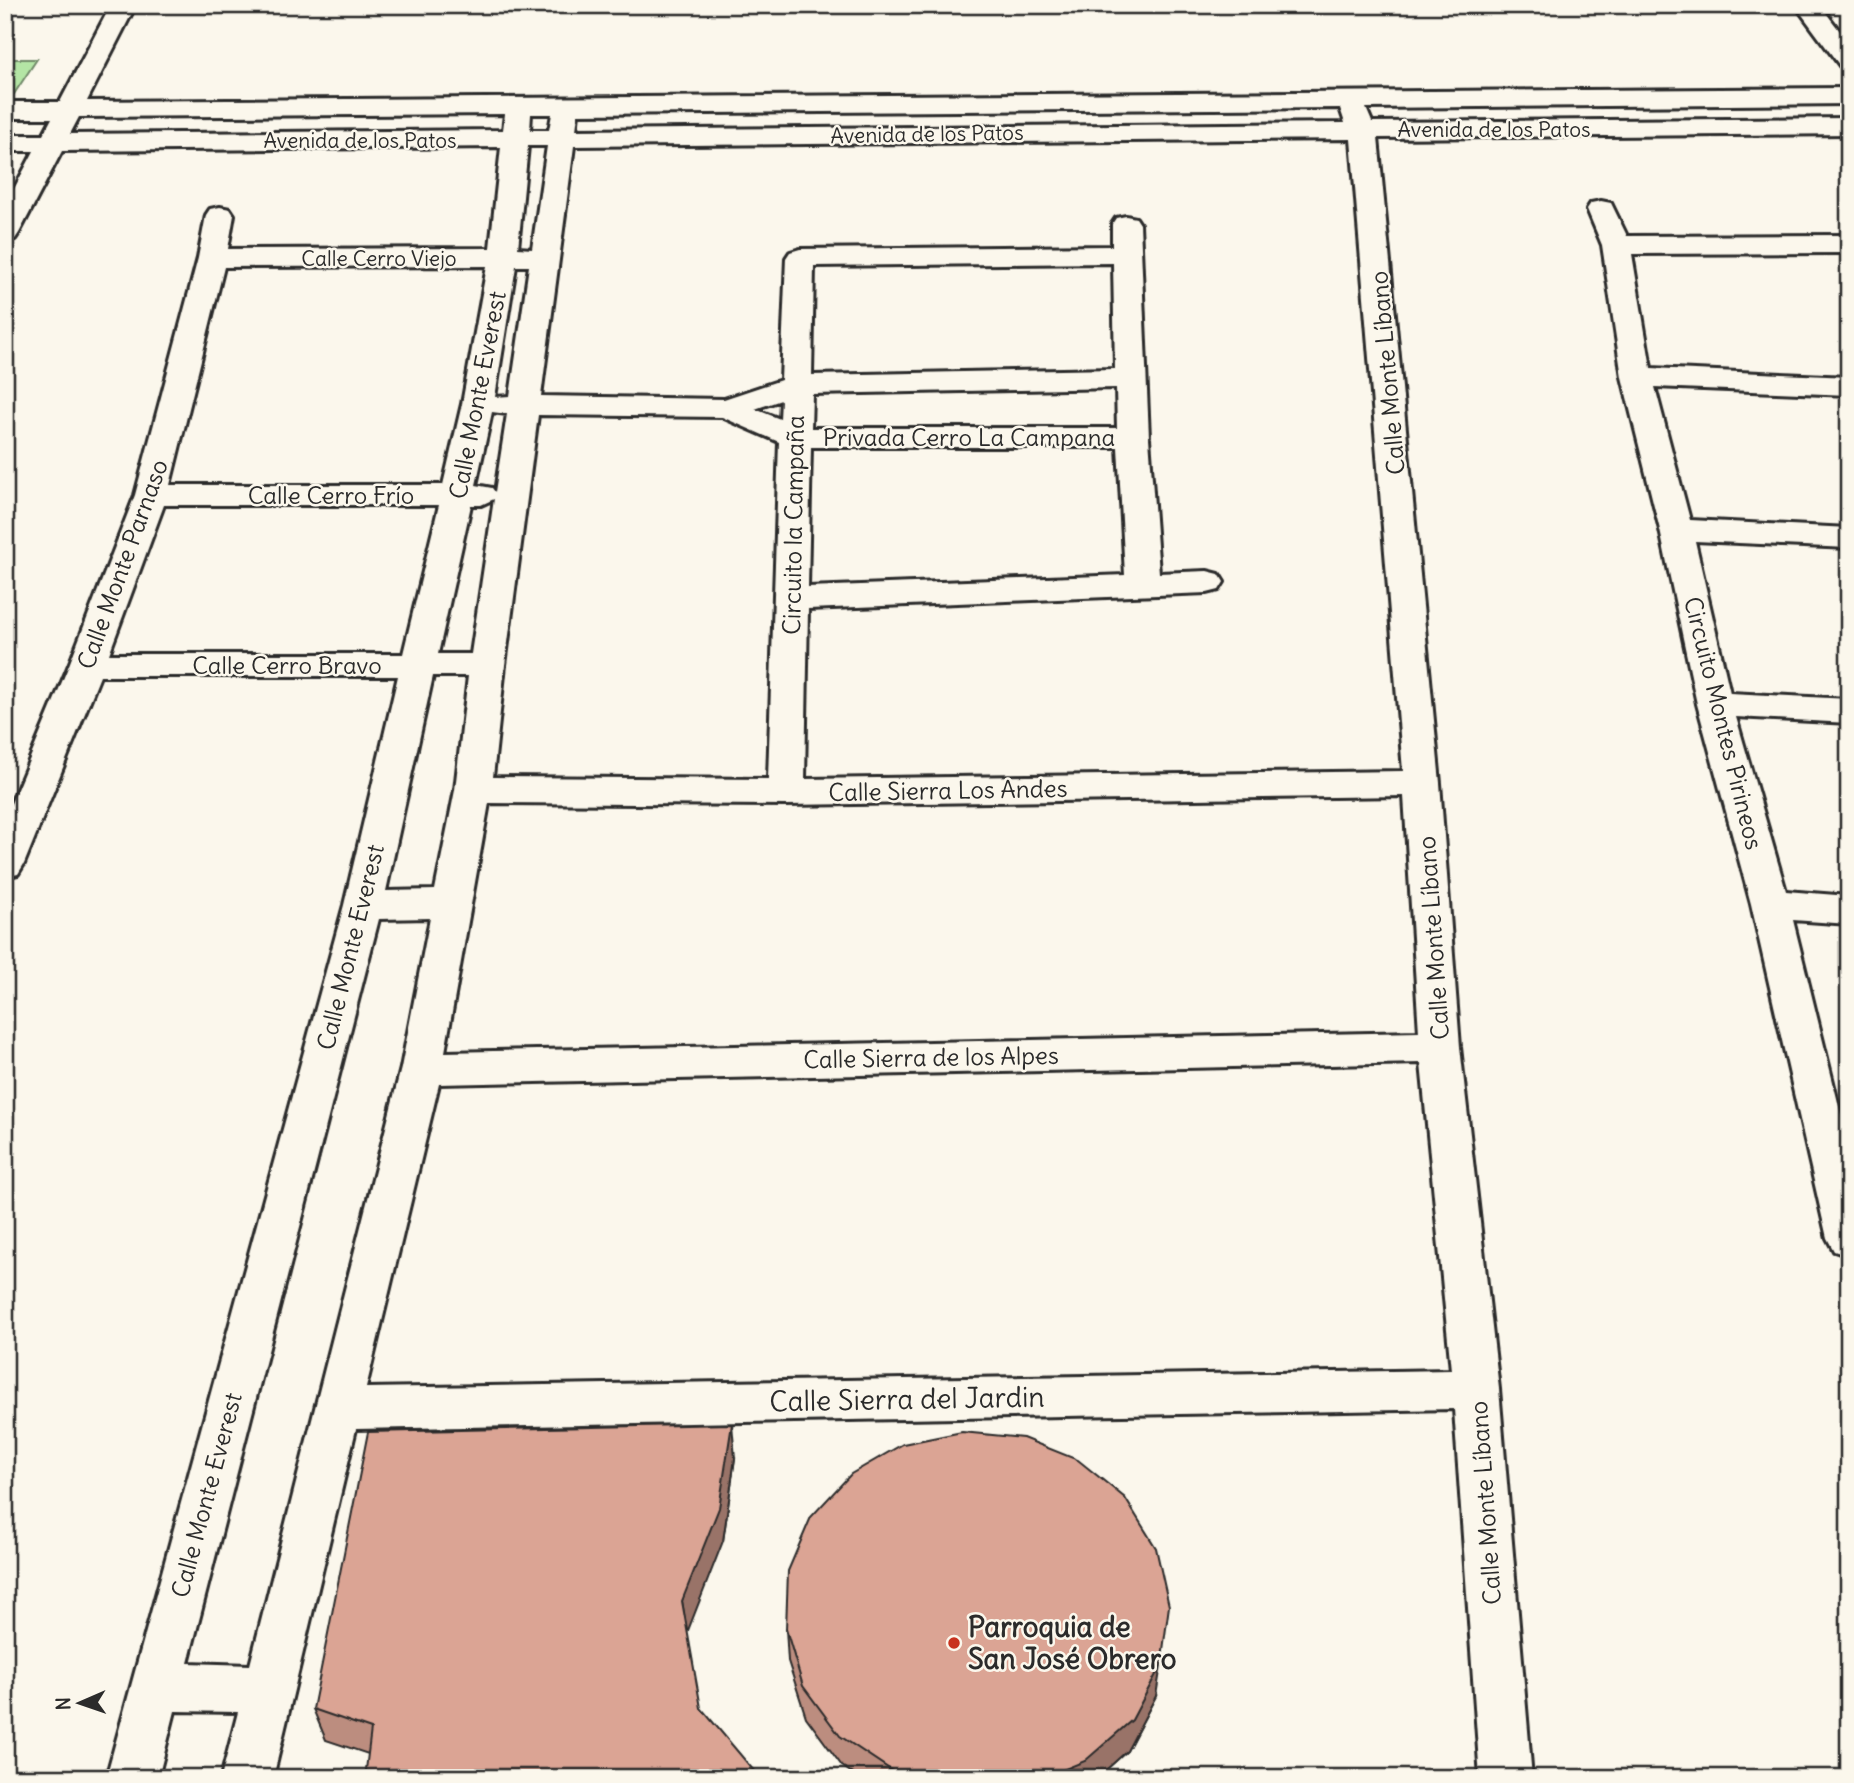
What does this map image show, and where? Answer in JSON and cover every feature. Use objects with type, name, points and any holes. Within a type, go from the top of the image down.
[{"type":"street","points":[[5,233],[124,5]]},
{"type":"street","points":[[1807,5],[1849,61]]},
{"type":"street","name":"Avenida de los Patos","points":[[5,143],[517,123],[1356,115],[1849,96]]},
{"type":"street","name":"Avenida de los Patos","points":[[5,110],[517,123]]},
{"type":"street","name":"Avenida de los Patos","points":[[1356,115],[1849,126]]},
{"type":"street","name":"Calle Monte Líbano","points":[[1356,115],[1367,145],[1422,783],[1440,1047],[1476,1390],[1506,1778]]},
{"type":"street","name":"Calle Monte Everest","points":[[247,1778],[422,1068],[473,790],[487,665],[526,406],[564,122]]},
{"type":"street","name":"Calle Monte Everest","points":[[132,1778],[363,905],[478,404],[503,258],[517,123]]},
{"type":"street","name":"Circuito Montes Pirineos","points":[[1601,209],[1616,245],[1637,377],[1676,530],[1715,704],[1840,1164],[1849,1238]]},
{"type":"street","name":"Calle Monte Parnaso","points":[[5,864],[87,664],[151,495],[212,258],[220,215]]},
{"type":"street","name":"Privada Cerro La Campana","points":[[800,258],[1126,239],[1133,438],[1143,585]]},
{"type":"street","points":[[1616,245],[1849,244]]},
{"type":"street","name":"Calle Cerro Viejo","points":[[212,258],[545,256]]},
{"type":"street","name":"Circuito la Campaña","points":[[786,792],[800,258]]},
{"type":"street","points":[[1637,377],[1849,386]]},
{"type":"street","name":"Privada Cerro La Campana","points":[[478,404],[727,408],[797,385],[1131,378]]},
{"type":"street","name":"Privada Cerro La Campana","points":[[727,408],[795,437],[1133,438]]},
{"type":"street","name":"Calle Cerro Frío","points":[[151,495],[511,495]]},
{"type":"street","points":[[1676,530],[1849,538]]},
{"type":"street","points":[[792,599],[1207,582]]},
{"type":"street","name":"Calle Cerro Bravo","points":[[87,664],[487,665]]},
{"type":"street","points":[[1715,704],[1849,711]]},
{"type":"street","name":"Calle Sierra Los Andes","points":[[473,790],[786,792],[1422,783]]},
{"type":"street","points":[[363,905],[452,904]]},
{"type":"street","points":[[1770,904],[1849,910]]},
{"type":"street","name":"Calle Sierra de los Alpes","points":[[422,1068],[1440,1047]]},
{"type":"street","name":"Calle Sierra del Jardin","points":[[338,1409],[1476,1390]]},
{"type":"street","points":[[155,1686],[267,1689]]},
{"type":"green space","points":[[5,59],[37,59],[14,94],[5,94]]},
{"type":"building","points":[[732,1424],[719,1508],[682,1601],[701,1708],[760,1778],[365,1778],[371,1729],[313,1709],[368,1432]]},
{"type":"building","points":[[962,1432],[1023,1438],[1078,1460],[1125,1498],[1156,1548],[1169,1606],[1161,1665],[1132,1720],[1085,1761],[1043,1778],[916,1778],[894,1772],[840,1736],[803,1686],[786,1629],[788,1571],[811,1517],[851,1474],[903,1444]]},
{"type":"place","name":"Parroquia de San José Obrero","points":[[954,1643]]}]
